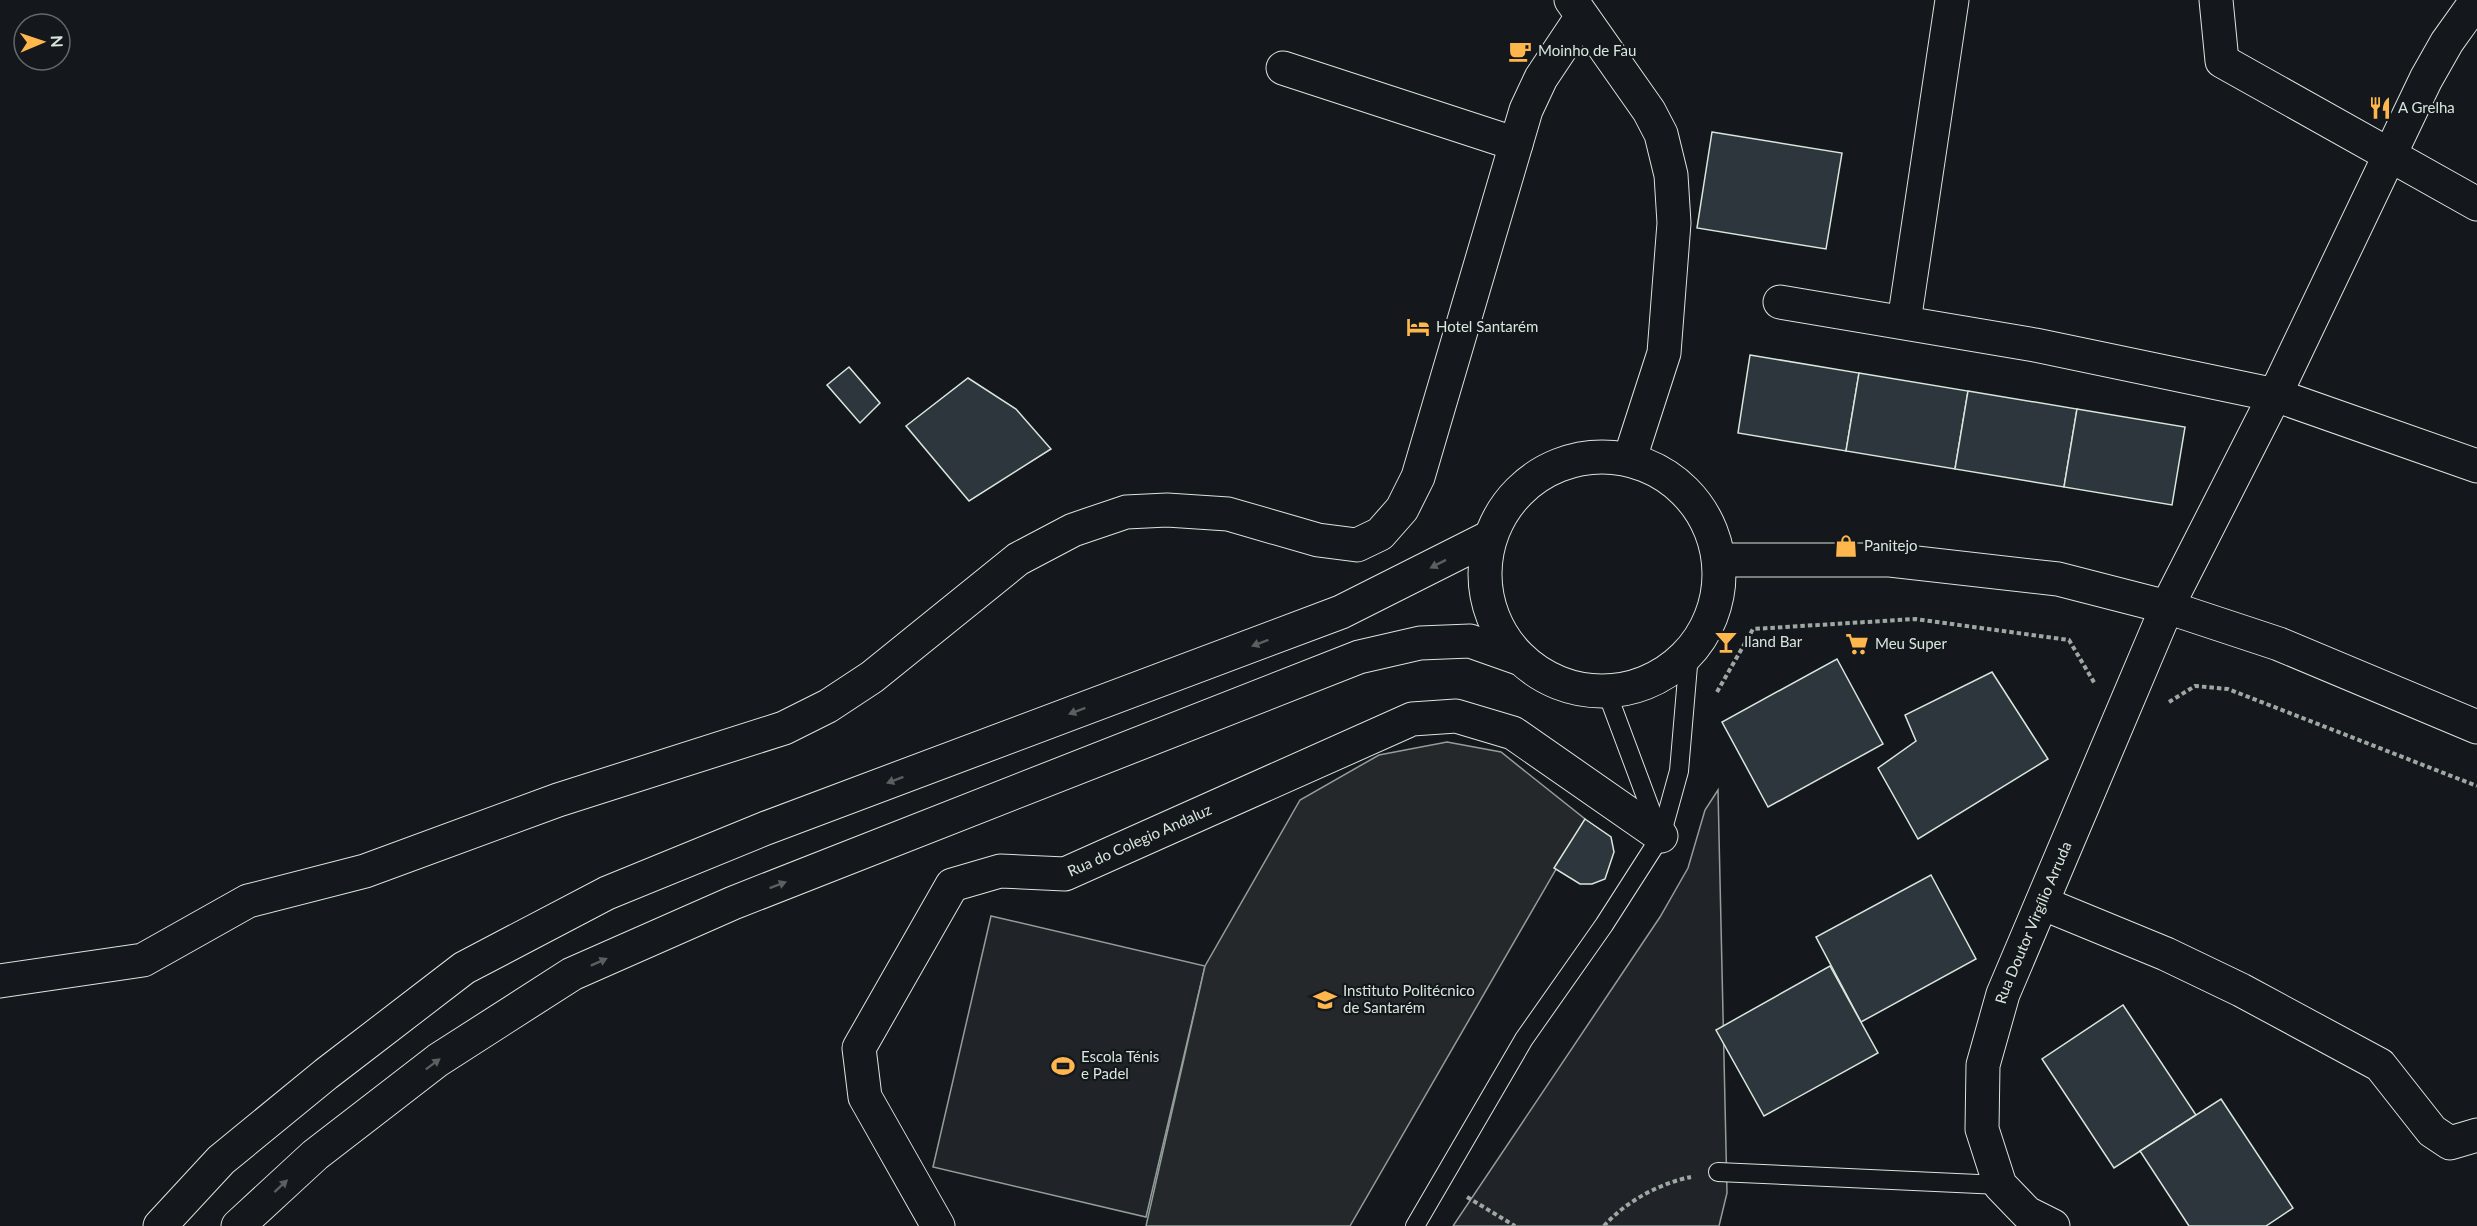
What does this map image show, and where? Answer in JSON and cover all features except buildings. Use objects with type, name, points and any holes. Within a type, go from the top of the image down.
[{"type":"street","points":[[1904,322],[1952,0]]},
{"type":"street","points":[[2216,0],[2222,62],[2477,204]]},
{"type":"street","name":"Rua Doutor Virgílio Arruda","points":[[2054,1226],[2027,1214],[2000,1185],[1982,1129],[1983,1065],[2003,994],[2167,607],[2275,394],[2447,42],[2477,0]]},
{"type":"street","points":[[0,981],[143,960],[248,901],[365,871],[558,800],[784,728],[828,706],[872,677],[1018,559],[1073,530],[1126,512],[1167,510],[1228,514],[1318,540],[1357,545],[1380,534],[1402,509],[1418,477],[1516,144],[1540,78],[1576,9],[1649,111],[1661,134],[1671,175],[1674,223],[1664,353],[1630,458]]},
{"type":"street","points":[[1283,68],[1516,144]]},
{"type":"street","points":[[1780,302],[2035,345],[2275,394],[2477,466]]},
{"type":"street","points":[[238,1226],[315,1155],[438,1060],[573,974],[733,903],[1359,657],[1420,643],[1470,640],[1521,659],[1560,684],[1600,692],[1656,679],[1695,648],[1717,602],[1719,560],[1704,515],[1667,475],[1630,458],[1589,456],[1554,465],[1520,488],[1490,537],[1484,578],[1496,626],[1521,659]]},
{"type":"street","points":[[160,1226],[221,1160],[326,1074],[464,969],[607,893],[766,828],[1341,612],[1490,537]]},
{"type":"street","points":[[1719,560],[1890,560],[2058,579],[2167,607],[2279,644],[2477,727]]},
{"type":"street","name":"Rua do Colegio Andaluz","points":[[938,1226],[865,1097],[859,1048],[952,885],[999,871],[1065,873],[1412,719],[1456,716],[1513,733],[1661,836]]},
{"type":"street","points":[[2042,903],[2166,954],[2241,990],[2380,1065],[2432,1131],[2450,1143],[2477,1135]]},
{"type":"lane","points":[[1415,1226],[1524,1039],[1604,925],[1661,836],[1679,771],[1689,654]]},
{"type":"lane","points":[[1606,690],[1661,836]]},
{"type":"lane","points":[[1718,1172],[2000,1185]]},
{"type":"path","points":[[1717,693],[1753,628],[1915,619],[2069,640],[2093,684],[2164,712],[2170,701],[2195,686],[2228,688],[2477,786]]},
{"type":"path","points":[[1604,1226],[1637,1200],[1670,1181],[1718,1172]]},
{"type":"path","points":[[1442,1182],[1515,1226]]},
{"type":"shaded area","points":[[1447,742],[1501,752],[1585,819],[1350,1226],[1146,1226],[1205,966],[1300,800],[1379,755]]},
{"type":"shaded area","points":[[1718,790],[1727,1193],[1719,1226],[1453,1226],[1660,917],[1688,868],[1705,810]]},
{"type":"shaded area","name":"Escola Ténis e Padel","points":[[991,916],[1205,966],[1146,1217],[933,1167]]},
{"type":"place","name":"Moinho de Fau","points":[[1520,51]]},
{"type":"place","name":"A Grelha","points":[[2380,108]]},
{"type":"place","name":"Hotel Santarém","points":[[1418,327]]},
{"type":"place","name":"Panitejo","points":[[1846,546]]},
{"type":"place","name":"Iland Bar","points":[[1726,642]]},
{"type":"place","name":"Meu Super","points":[[1857,644]]},
{"type":"place","name":"Instituto Politécnico de Santarém","points":[[1325,1000]]},
{"type":"place","name":"Escola Ténis e Padel","points":[[1063,1066]]}]
